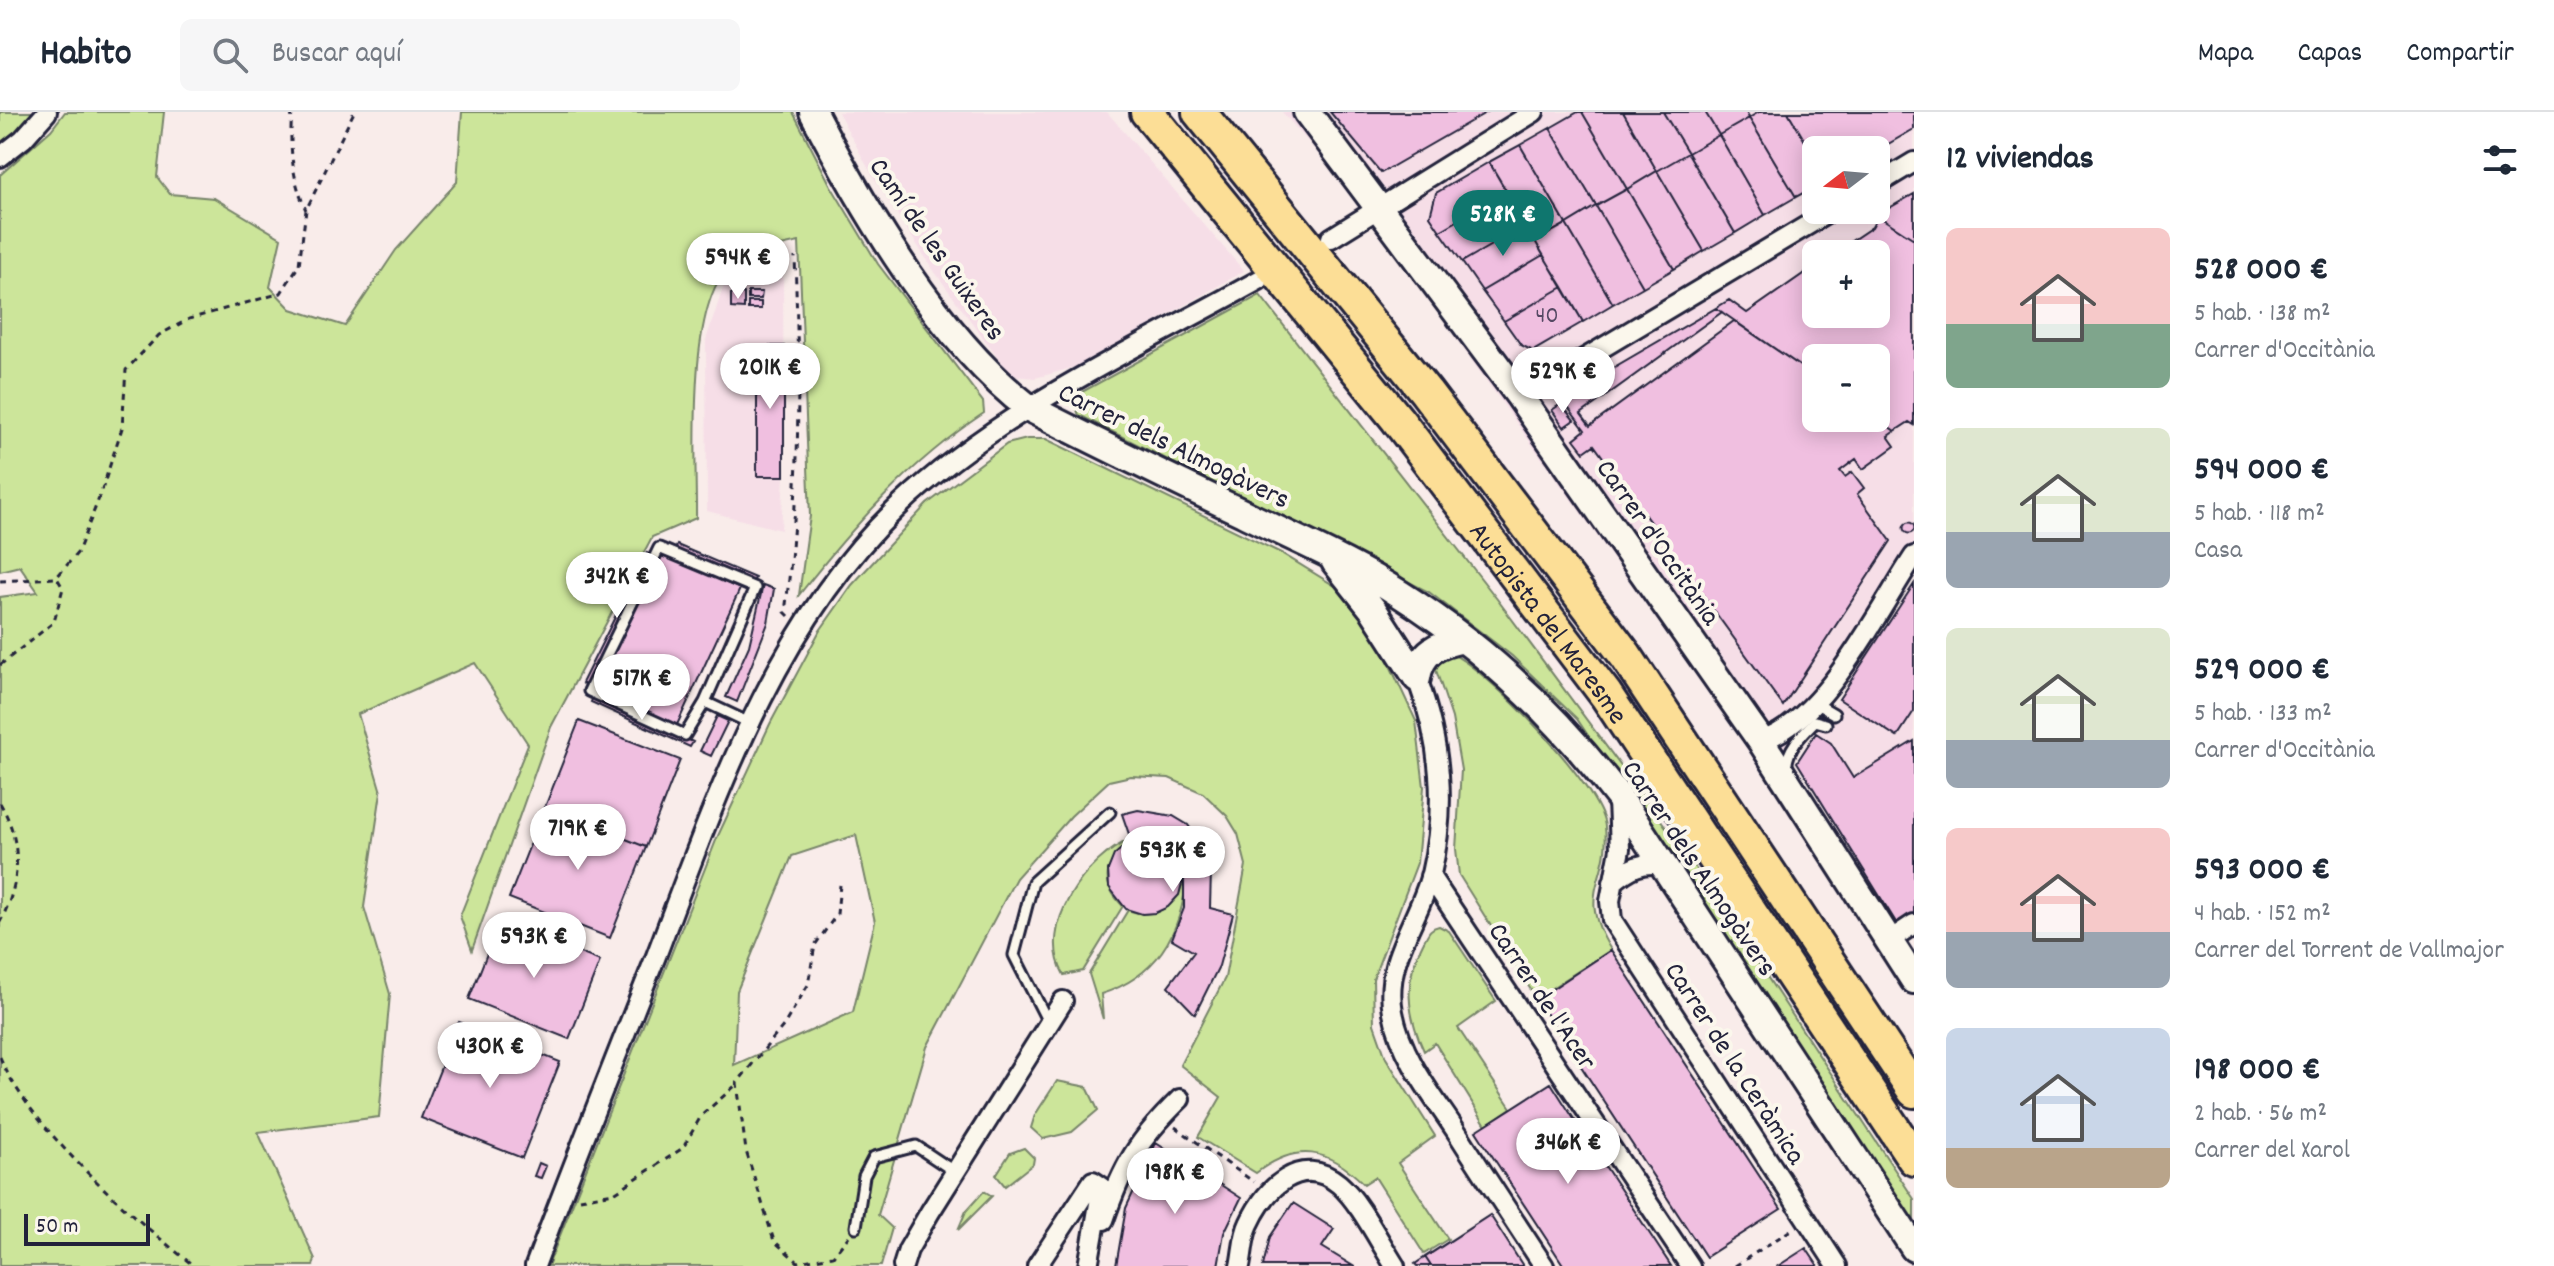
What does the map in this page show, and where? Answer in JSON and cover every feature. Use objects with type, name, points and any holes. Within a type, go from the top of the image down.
[{"type":"highway","name":"Autopista del Maresme","points":[[1147,112],[1397,419],[1606,695],[1914,1159]]},
{"type":"highway","name":"Autopista del Maresme","points":[[1199,112],[1426,392],[1626,656],[1914,1091]]},
{"type":"street","points":[[0,157],[23,139],[47,112]]},
{"type":"street","name":"Camí de les Guixeres","points":[[813,112],[869,211],[948,327],[999,385],[1029,408]]},
{"type":"street","name":"Carrer d'Occitània","points":[[1307,112],[1381,205],[1520,397],[1761,741],[1914,980]]},
{"type":"street","points":[[1331,238],[1534,112]]},
{"type":"street","points":[[1890,177],[1914,162]]},
{"type":"street","points":[[1520,397],[1810,224]]},
{"type":"street","points":[[535,1266],[699,844],[752,724],[800,628],[855,553],[896,509],[950,462],[1029,408],[1259,280]]},
{"type":"street","name":"Carrer dels Almogàvers","points":[[1029,408],[1331,556],[1399,593],[1464,639],[1529,693],[1585,752],[1618,796],[1914,1248]]},
{"type":"street","points":[[1331,556],[1374,611],[1417,678],[1428,710],[1440,771],[1442,801],[1430,876],[1392,971],[1392,1010],[1400,1037],[1418,1073],[1544,1266]]},
{"type":"street","points":[[1761,741],[1779,735],[1817,704],[1914,556]]},
{"type":"street","points":[[1417,678],[1419,662],[1433,648],[1464,639]]},
{"type":"street","name":"Carrer de la Ceràmica","points":[[1618,796],[1620,849],[1613,882],[1612,920],[1837,1266]]},
{"type":"street","points":[[1613,882],[1625,871],[1647,862],[1663,865]]},
{"type":"street","name":"Carrer de l'Acer","points":[[1430,876],[1690,1266]]},
{"type":"street","points":[[1890,940],[1914,924]]},
{"type":"street","points":[[903,1266],[908,1250],[955,1172],[1063,1001]]},
{"type":"street","points":[[1097,1266],[1104,1219],[1120,1178],[1144,1134],[1180,1099]]},
{"type":"street","points":[[1240,1266],[1247,1226],[1267,1191],[1284,1177],[1300,1172],[1323,1174],[1341,1185],[1395,1266]]},
{"type":"street","points":[[1037,1266],[1093,1181],[1102,1187],[1088,1266]]},
{"type":"lane","points":[[659,548],[755,588],[705,702],[685,735],[589,691],[659,548]]},
{"type":"lane","points":[[705,702],[752,724]]},
{"type":"lane","points":[[1817,704],[1834,714]]},
{"type":"lane","points":[[1806,811],[1785,765],[1815,721],[1826,724]]},
{"type":"lane","points":[[1049,1024],[1014,955],[1033,882],[1110,812]]},
{"type":"lane","points":[[856,1227],[864,1176],[874,1157],[916,1146],[955,1172]]},
{"type":"path","points":[[292,112],[290,138],[298,192],[306,210]]},
{"type":"path","points":[[0,581],[56,578],[78,552],[122,428],[126,370],[159,335],[189,319],[281,293],[299,265],[306,210],[354,112]]},
{"type":"path","points":[[795,257],[799,380],[796,528],[785,612],[800,628]]},
{"type":"path","points":[[0,665],[54,622],[63,588],[56,578]]},
{"type":"path","points":[[0,803],[16,842],[18,876],[11,902],[0,922]]},
{"type":"path","points":[[562,1194],[574,1200],[614,1193],[683,1148],[701,1116],[737,1083],[784,1025],[808,985],[815,945],[837,914],[840,885]]},
{"type":"path","points":[[0,1057],[27,1106],[139,1222],[194,1266]]},
{"type":"path","points":[[737,1083],[746,1151],[774,1241],[798,1262],[833,1256],[856,1227]]},
{"type":"path","points":[[1161,1118],[1267,1191]]},
{"type":"path","points":[[1735,1266],[1807,1220]]},
{"type":"shaded area","points":[[838,112],[1107,112],[1244,271],[1079,366],[1035,378],[1016,376],[1008,372],[934,271],[873,177]]},
{"type":"shaded area","points":[[1282,112],[1914,112],[1914,552],[1768,775],[1345,183]]},
{"type":"shaded area","points":[[783,266],[784,476],[781,530],[707,511],[706,340],[724,285],[735,268]]},
{"type":"shaded area","points":[[1914,584],[1914,907],[1800,759]]},
{"type":"green space","points":[[0,112],[37,112],[22,130],[0,145]]},
{"type":"green space","points":[[65,112],[164,112],[157,177],[170,194],[214,198],[281,238],[270,287],[291,309],[345,326],[396,250],[457,182],[462,112],[793,112],[831,186],[878,264],[983,402],[984,413],[931,453],[884,496],[799,595],[810,516],[799,242],[758,252],[735,262],[719,280],[708,308],[701,342],[695,421],[696,518],[652,537],[551,727],[472,950],[460,916],[528,744],[475,663],[358,714],[381,792],[364,907],[390,994],[379,1117],[258,1132],[315,1259],[313,1266],[0,1266],[0,597],[38,592],[20,566],[0,571],[0,175],[51,130]]},
{"type":"green space","points":[[1260,295],[1497,599],[1686,854],[1914,1199],[1914,1226],[1577,719],[1512,656],[1429,592],[1079,415],[1074,403],[1080,393]]},
{"type":"green space","points":[[1027,439],[1046,439],[1281,553],[1343,591],[1382,648],[1416,721],[1424,787],[1417,863],[1373,979],[1374,1024],[1386,1058],[1435,1136],[1398,1163],[1448,1239],[1424,1254],[1375,1177],[1364,1184],[1338,1163],[1312,1153],[1285,1157],[1256,1173],[1198,1137],[1221,1097],[1180,1065],[1225,978],[1246,865],[1238,834],[1227,816],[1203,793],[1169,778],[1131,776],[1109,781],[1071,816],[1016,878],[927,1047],[878,1215],[892,1228],[881,1266],[548,1266],[717,838],[770,724],[819,632],[852,585],[927,504],[1007,444]],"holes":[[[856,835],[875,922],[853,1012],[734,1065],[737,991],[792,856]]]},
{"type":"green space","points":[[1452,654],[1491,683],[1541,732],[1585,786],[1599,809],[1605,827],[1603,861],[1594,899],[1600,930],[1611,950],[1536,998],[1459,875],[1456,849],[1461,770],[1452,718],[1436,670],[1441,657]]},
{"type":"green space","points":[[1131,839],[1112,862],[1108,878],[1114,896],[1123,906],[1083,971],[1064,975],[1057,956],[1056,936],[1070,896],[1098,861]]},
{"type":"green space","points":[[1183,872],[1187,872],[1180,913],[1164,948],[1153,963],[1138,975],[1101,994],[1103,1019],[1089,974],[1128,910],[1149,913],[1167,907],[1179,893]]},
{"type":"green space","points":[[1439,926],[1449,931],[1496,1001],[1458,1028],[1511,1108],[1486,1125],[1435,1043],[1424,1051],[1414,1024],[1410,997],[1412,970],[1428,934]]},
{"type":"green space","points":[[1057,1081],[1087,1087],[1098,1110],[1072,1132],[1043,1139],[1031,1128],[1035,1115]]},
{"type":"green space","points":[[1024,1148],[1034,1158],[1033,1164],[1005,1186],[996,1175],[1010,1153]]},
{"type":"green space","points":[[984,1191],[992,1196],[958,1230],[966,1211]]},
{"type":"building","points":[[1330,112],[1487,112],[1381,173]]},
{"type":"building","points":[[1582,112],[1627,189],[1596,206],[1550,128]]},
{"type":"building","points":[[1582,112],[1623,112],[1657,171],[1627,189]]},
{"type":"building","points":[[1623,112],[1663,112],[1688,153],[1657,171]]},
{"type":"building","points":[[1663,112],[1705,112],[1719,135],[1688,153]]},
{"type":"building","points":[[1705,112],[1746,112],[1749,118],[1719,135]]},
{"type":"building","points":[[1759,112],[1788,112],[1802,136],[1802,194],[1796,197],[1749,118]]},
{"type":"building","points":[[1788,112],[1914,112],[1914,129],[1890,143],[1890,136],[1802,136]]},
{"type":"building","points":[[1749,118],[1796,197],[1765,215],[1719,135]]},
{"type":"building","points":[[1550,128],[1596,206],[1566,224],[1520,145]]},
{"type":"building","points":[[1719,135],[1765,215],[1735,233],[1688,153]]},
{"type":"building","points":[[1520,145],[1566,224],[1535,241],[1489,162]]},
{"type":"building","points":[[1688,153],[1735,233],[1704,251],[1657,171]]},
{"type":"building","points":[[1489,162],[1507,192],[1440,231],[1430,216],[1436,193]]},
{"type":"building","points":[[1657,171],[1704,251],[1674,269],[1627,189]]},
{"type":"building","points":[[1627,189],[1674,269],[1643,287],[1596,206]]},
{"type":"building","points":[[1507,192],[1526,225],[1462,262],[1440,231]]},
{"type":"building","points":[[1914,194],[1914,239],[1890,223],[1890,208]]},
{"type":"building","points":[[1596,206],[1643,287],[1613,304],[1566,224]]},
{"type":"building","points":[[1566,224],[1613,304],[1583,322],[1535,241]]},
{"type":"building","points":[[1874,224],[1890,224],[1914,239],[1914,425],[1909,422],[1895,431],[1890,428],[1890,344],[1802,344],[1802,367],[1716,308],[1729,300],[1747,313],[1802,275],[1802,328],[1890,328],[1890,240],[1853,240]]},
{"type":"building","points":[[1526,225],[1543,255],[1482,291],[1462,262]]},
{"type":"building","points":[[1543,255],[1563,287],[1504,321],[1482,291]]},
{"type":"building","points":[[736,273],[742,273],[742,289],[736,289]]},
{"type":"building","points":[[1563,287],[1583,322],[1533,351],[1521,345],[1504,321]]},
{"type":"building","points":[[748,292],[762,292],[761,299],[748,299]]},
{"type":"building","points":[[744,293],[744,309],[731,308],[731,294]]},
{"type":"building","points":[[748,302],[761,302],[761,309],[748,309]]},
{"type":"building","points":[[1716,308],[1722,312],[1581,414],[1590,426],[1734,321],[1802,367],[1802,432],[1890,432],[1890,428],[1895,431],[1888,436],[1895,446],[1863,469],[1856,459],[1840,471],[1845,477],[1852,472],[1864,488],[1857,494],[1891,541],[1783,706],[1594,445],[1584,452],[1574,439],[1585,430],[1561,398]]},
{"type":"building","points":[[757,346],[784,346],[784,476],[757,476]]},
{"type":"building","points":[[1561,404],[1574,420],[1564,427],[1552,410]]},
{"type":"building","points":[[1909,523],[1914,528],[1909,533],[1904,528]]},
{"type":"building","points":[[677,545],[755,578],[753,583],[675,550]]},
{"type":"building","points":[[647,553],[652,556],[587,686],[582,683]]},
{"type":"building","points":[[661,553],[740,589],[676,727],[597,690]]},
{"type":"building","points":[[1914,584],[1914,711],[1897,737],[1839,699]]},
{"type":"building","points":[[763,585],[774,589],[768,623],[737,702],[726,697],[749,646]]},
{"type":"building","points":[[593,697],[693,742],[690,747],[591,702]]},
{"type":"building","points":[[717,716],[728,721],[711,756],[700,751]]},
{"type":"building","points":[[579,721],[680,760],[646,847],[545,807]]},
{"type":"building","points":[[1816,733],[1831,743],[1853,778],[1914,741],[1914,913],[1897,924],[1797,762]]},
{"type":"building","points":[[545,807],[646,847],[610,938],[509,898]]},
{"type":"building","points":[[1138,810],[1173,816],[1188,825],[1207,853],[1211,870],[1210,908],[1233,914],[1219,966],[1195,1014],[1168,986],[1194,952],[1172,939],[1184,908],[1184,861],[1181,863],[1183,879],[1179,895],[1168,907],[1155,913],[1142,914],[1126,909],[1109,887],[1108,870],[1114,855],[1127,844],[1141,839],[1141,835],[1130,837],[1122,814]]},
{"type":"building","points":[[500,921],[600,961],[569,1039],[469,999]]},
{"type":"building","points":[[1611,950],[1781,1209],[1706,1257],[1537,999]]},
{"type":"building","points":[[459,1022],[560,1062],[522,1158],[421,1118]]},
{"type":"building","points":[[1551,1083],[1671,1266],[1564,1266],[1476,1131]]},
{"type":"building","points":[[1156,1143],[1241,1198],[1224,1233],[1218,1266],[1116,1266],[1126,1208]]},
{"type":"building","points":[[539,1163],[546,1166],[541,1178],[534,1176]]},
{"type":"building","points":[[1293,1203],[1334,1229],[1322,1247],[1353,1266],[1263,1266],[1270,1237]]},
{"type":"building","points":[[1490,1215],[1523,1266],[1431,1266],[1425,1257]]},
{"type":"building","points":[[1490,1215],[1523,1266],[1415,1264]]},
{"type":"building","points":[[1806,1248],[1818,1266],[1778,1266]]}]
